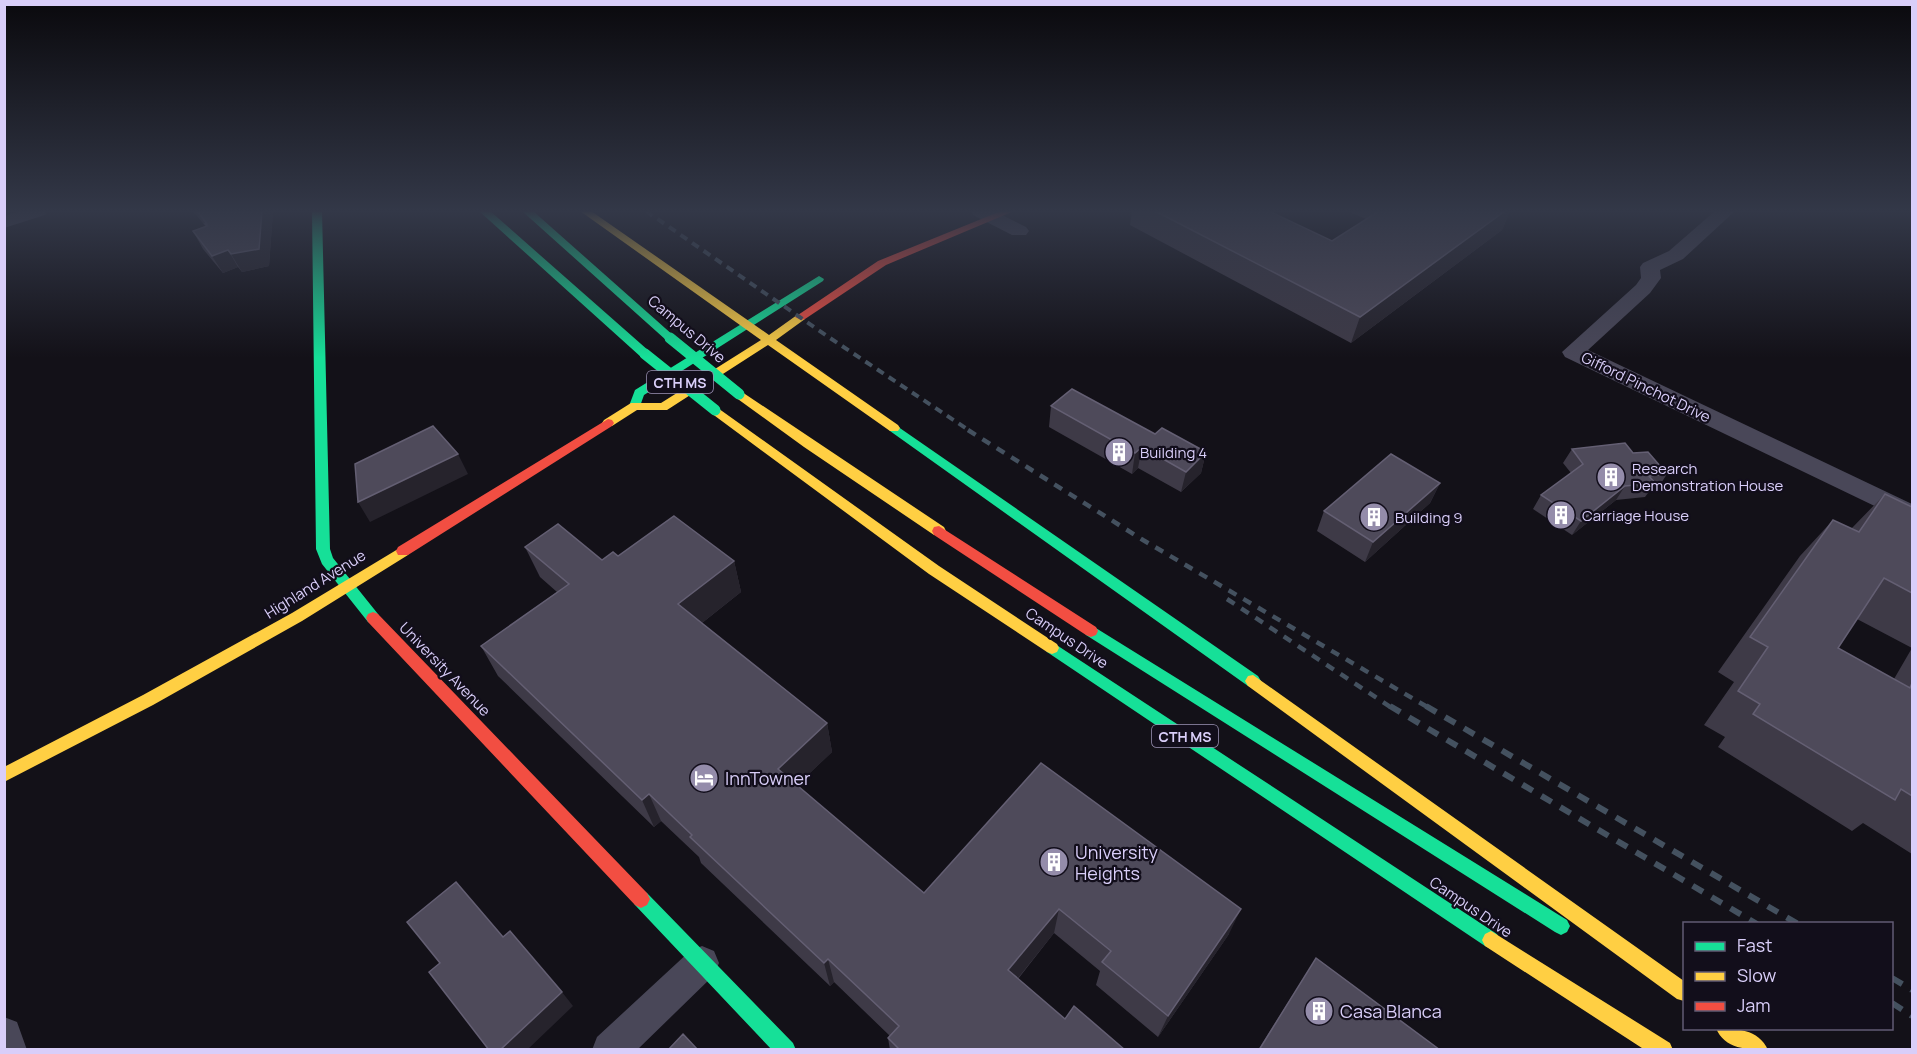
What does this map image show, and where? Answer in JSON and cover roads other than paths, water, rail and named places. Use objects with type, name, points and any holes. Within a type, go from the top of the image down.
[{"type":"main road","name":"University Avenue","points":[[318,260],[323,549],[327,560],[366,611],[786,1050]]},
{"type":"main road","name":"Campus Drive","points":[[539,260],[645,354],[715,410],[944,577],[1520,959],[1663,1050]]},
{"type":"main road","name":"Campus Drive","points":[[582,260],[670,338],[808,444],[1062,613],[1575,935]]},
{"type":"main road","points":[[655,260],[1332,736],[1683,991]]},
{"type":"main road","points":[[635,406],[663,407],[769,340],[856,278],[888,260]]},
{"type":"main road","name":"Highland Avenue","points":[[4,776],[153,697],[297,616],[635,406],[639,393],[828,273]]},
{"type":"main road","points":[[1624,966],[1683,1003]]},
{"type":"main road","points":[[1727,1030],[1758,1050]]},
{"type":"main road","points":[[1736,1030],[1764,1050]]},
{"type":"street","name":"Gifford Pinchot Drive","points":[[1665,260],[1650,267],[1651,278],[1643,289],[1573,352],[1912,515]]},
{"type":"street","points":[[610,1050],[702,963]]},
{"type":"street","points":[[4,1035],[9,1050]]},
{"type":"railway","points":[[717,260],[970,431]]},
{"type":"railway","points":[[968,430],[1143,540],[1429,708]]},
{"type":"railway","points":[[1227,599],[1392,708]]},
{"type":"railway","points":[[1390,706],[1754,922]]},
{"type":"railway","points":[[1426,706],[1795,922]]},
{"type":"railway","points":[[1893,979],[1912,990]]},
{"type":"railway","points":[[1893,1004],[1912,1016]]},
{"type":"place","name":"Building 4","points":[[1119,452]]},
{"type":"place","name":"Research Demonstration House","points":[[1611,477]]},
{"type":"place","name":"Carriage House","points":[[1561,515]]},
{"type":"place","name":"Building 9","points":[[1374,517]]},
{"type":"place","name":"InnTowner","points":[[704,778]]},
{"type":"place","name":"University Heights","points":[[1054,862]]},
{"type":"place","name":"Casa Blanca","points":[[1319,1011]]}]
